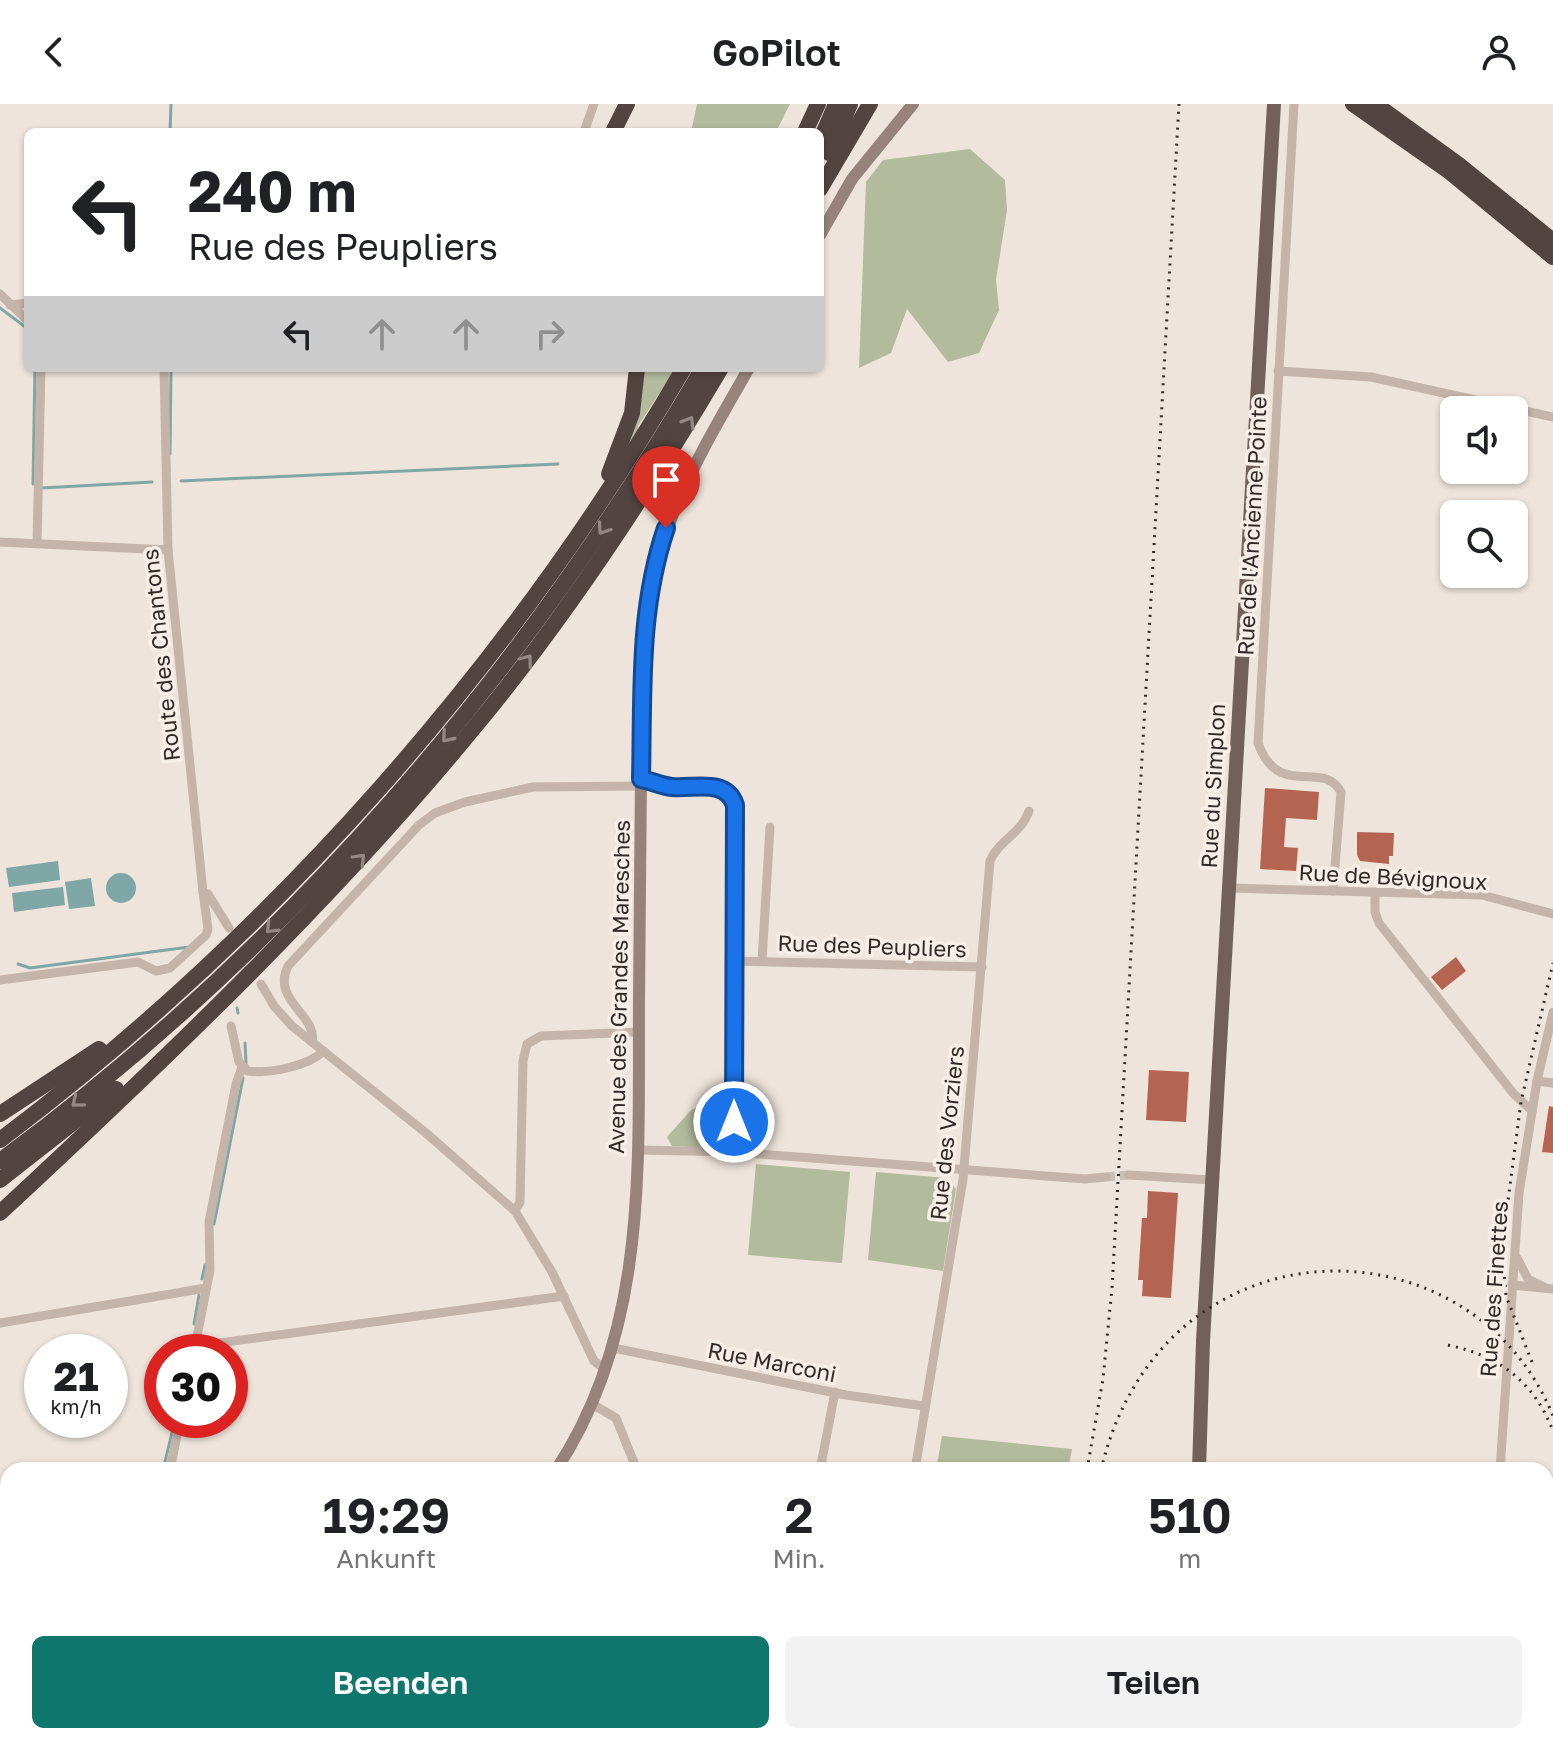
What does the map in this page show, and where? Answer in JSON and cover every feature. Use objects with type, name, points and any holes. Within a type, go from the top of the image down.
[{"type":"highway","points":[[605,128],[615,104]]},
{"type":"highway","points":[[615,128],[627,104]]},
{"type":"highway","points":[[811,128],[818,104]]},
{"type":"highway","points":[[814,128],[836,104]]},
{"type":"highway","points":[[824,164],[850,104]]},
{"type":"highway","points":[[824,182],[870,104]]},
{"type":"highway","points":[[1353,104],[1450,172],[1553,257]]},
{"type":"highway","points":[[1375,104],[1469,172],[1553,241]]},
{"type":"highway","points":[[567,548],[619,451],[632,413],[637,372]]},
{"type":"highway","points":[[0,1140],[103,1058],[209,962],[313,858],[396,767],[490,652],[567,548],[627,461],[682,372]]},
{"type":"highway","points":[[0,1161],[84,1096],[193,1003],[297,902],[391,801],[481,695],[548,607],[628,492],[701,372]]},
{"type":"highway","points":[[0,1213],[286,935],[398,817],[524,665],[627,521],[719,372]]},
{"type":"highway","points":[[0,1180],[110,1094],[286,935]]},
{"type":"highway","points":[[0,1114],[97,1051],[209,962]]},
{"type":"main road","points":[[824,228],[852,179],[913,104]]},
{"type":"main road","name":"Rue du Simplon","points":[[1199,1462],[1212,1180],[1274,104]]},
{"type":"main road","name":"Avenue des Grandes Maresches","points":[[560,1462],[592,1404],[613,1348],[632,1260],[638,1150],[644,625],[656,559],[684,484],[747,372]]},
{"type":"street","points":[[585,128],[594,104]]},
{"type":"street","name":"Rue de l'Ancienne Pointe","points":[[1294,104],[1258,743],[1264,759],[1274,770],[1288,776],[1328,779],[1337,783],[1341,792],[1333,891]]},
{"type":"street","points":[[0,294],[24,317]]},
{"type":"street","points":[[10,305],[24,303]]},
{"type":"street","points":[[1278,371],[1371,377],[1553,417]]},
{"type":"street","points":[[37,543],[41,372]]},
{"type":"street","name":"Route des Chantons","points":[[0,980],[138,962],[156,971],[170,968],[206,935],[208,929],[168,550],[164,372]]},
{"type":"street","points":[[0,542],[168,550]]},
{"type":"street","points":[[312,1042],[312,1030],[285,989],[284,975],[288,966],[424,821],[456,805],[533,787],[641,783],[719,788],[734,800],[737,839],[734,1152]]},
{"type":"street","name":"Rue des Vorziers","points":[[916,1462],[964,1170],[991,857],[1024,822],[1029,811]]},
{"type":"street","name":"Rue des Peupliers","points":[[762,961],[770,827]]},
{"type":"street","name":"Rue de Bévignoux","points":[[1229,888],[1482,895],[1553,914]]},
{"type":"street","points":[[203,892],[208,894],[229,928]]},
{"type":"street","points":[[1375,892],[1375,912],[1379,923],[1513,1093],[1532,1111]]},
{"type":"street","name":"Rue des Peupliers","points":[[735,961],[982,967]]},
{"type":"street","points":[[261,984],[287,1022],[438,1143],[515,1211],[564,1296],[594,1361],[605,1369]]},
{"type":"street","name":"Rue des Finettes","points":[[1501,1462],[1519,1193],[1537,1081],[1553,1012]]},
{"type":"street","points":[[197,1334],[206,1288],[211,1212],[233,1095],[242,1067],[231,1026]]},
{"type":"street","points":[[515,1211],[520,1202],[523,1061],[527,1044],[541,1036],[639,1032]]},
{"type":"street","points":[[242,1067],[251,1071],[271,1070],[312,1060],[324,1051]]},
{"type":"street","points":[[1537,1081],[1553,1083]]},
{"type":"street","points":[[638,1150],[734,1152],[1085,1179],[1106,1177]]},
{"type":"street","points":[[1129,1175],[1212,1180]]},
{"type":"street","points":[[1515,1252],[1524,1274],[1531,1282],[1549,1289]]},
{"type":"street","points":[[1512,1285],[1549,1289]]},
{"type":"street","points":[[0,1323],[206,1288]]},
{"type":"street","points":[[248,1339],[564,1296]]},
{"type":"street","name":"Rue Marconi","points":[[613,1348],[835,1392],[924,1406]]},
{"type":"street","points":[[822,1462],[835,1392]]},
{"type":"street","points":[[592,1404],[616,1418],[634,1462]]},
{"type":"street","points":[[172,1462],[176,1438]]},
{"type":"green space","points":[[697,104],[790,104],[778,128],[692,128]]},
{"type":"green space","points":[[970,149],[1005,180],[1007,210],[996,280],[999,310],[979,353],[948,362],[907,309],[891,353],[859,368],[866,182],[883,160]]},
{"type":"green space","points":[[640,372],[673,372],[638,426],[640,429],[622,458]]},
{"type":"green space","points":[[726,1095],[731,1136],[711,1147],[672,1146],[667,1137],[691,1110]]},
{"type":"green space","points":[[756,1164],[850,1172],[842,1263],[748,1255]]},
{"type":"green space","points":[[876,1172],[947,1178],[956,1189],[943,1271],[868,1260]]},
{"type":"green space","points":[[942,1436],[1072,1449],[1070,1462],[937,1462]]},
{"type":"water","points":[[58,861],[60,880],[9,887],[6,868]]},
{"type":"water","points":[[121,873],[132,877],[136,888],[132,899],[121,903],[110,899],[106,888],[110,877]]},
{"type":"water","points":[[91,878],[95,906],[69,909],[65,882]]},
{"type":"water","points":[[63,887],[65,905],[14,912],[12,893]]},
{"type":"building","points":[[1265,788],[1319,792],[1317,820],[1286,818],[1284,847],[1298,848],[1296,871],[1260,869]]},
{"type":"building","points":[[1357,832],[1394,833],[1393,856],[1389,856],[1389,864],[1360,861]]},
{"type":"building","points":[[1456,957],[1466,971],[1442,990],[1431,977]]},
{"type":"building","points":[[1149,1070],[1189,1072],[1186,1122],[1146,1120]]},
{"type":"building","points":[[1549,1106],[1553,1107],[1553,1153],[1542,1152]]},
{"type":"building","points":[[1148,1191],[1178,1193],[1171,1298],[1142,1296],[1143,1280],[1138,1280],[1142,1218],[1147,1218]]},
{"type":"waterway","points":[[170,128],[171,104]]},
{"type":"waterway","points":[[0,308],[24,326]]},
{"type":"waterway","points":[[33,484],[35,372]]},
{"type":"waterway","points":[[170,454],[171,372]]},
{"type":"waterway","points":[[181,481],[558,464]]},
{"type":"waterway","points":[[41,488],[152,482]]},
{"type":"waterway","points":[[18,964],[30,968],[189,947]]},
{"type":"waterway","points":[[237,1008],[238,1013]]},
{"type":"waterway","points":[[245,1043],[246,1063]]},
{"type":"waterway","points":[[214,1224],[243,1078]]},
{"type":"waterway","points":[[202,1279],[205,1265]]},
{"type":"waterway","points":[[194,1324],[199,1295]]},
{"type":"waterway","points":[[165,1462],[171,1438]]},
{"type":"tunnel","points":[[1106,1177],[1129,1175]]},
{"type":"railway","points":[[1088,1462],[1103,1379],[1112,1288],[1179,104]]},
{"type":"railway","points":[[1532,1362],[1506,1296],[1502,1246],[1521,1102],[1553,963]]},
{"type":"railway","points":[[1103,1462],[1112,1432],[1128,1397],[1162,1348],[1176,1334],[1224,1299],[1277,1279],[1331,1271],[1386,1276],[1438,1294],[1485,1323],[1524,1364],[1553,1416]]},
{"type":"railway","points":[[1448,1345],[1484,1356],[1513,1374],[1536,1398],[1553,1431]]},
{"type":"route","points":[[666,528],[653,572],[644,625],[641,779],[668,786],[722,789],[734,800],[737,839],[734,1122]]}]
